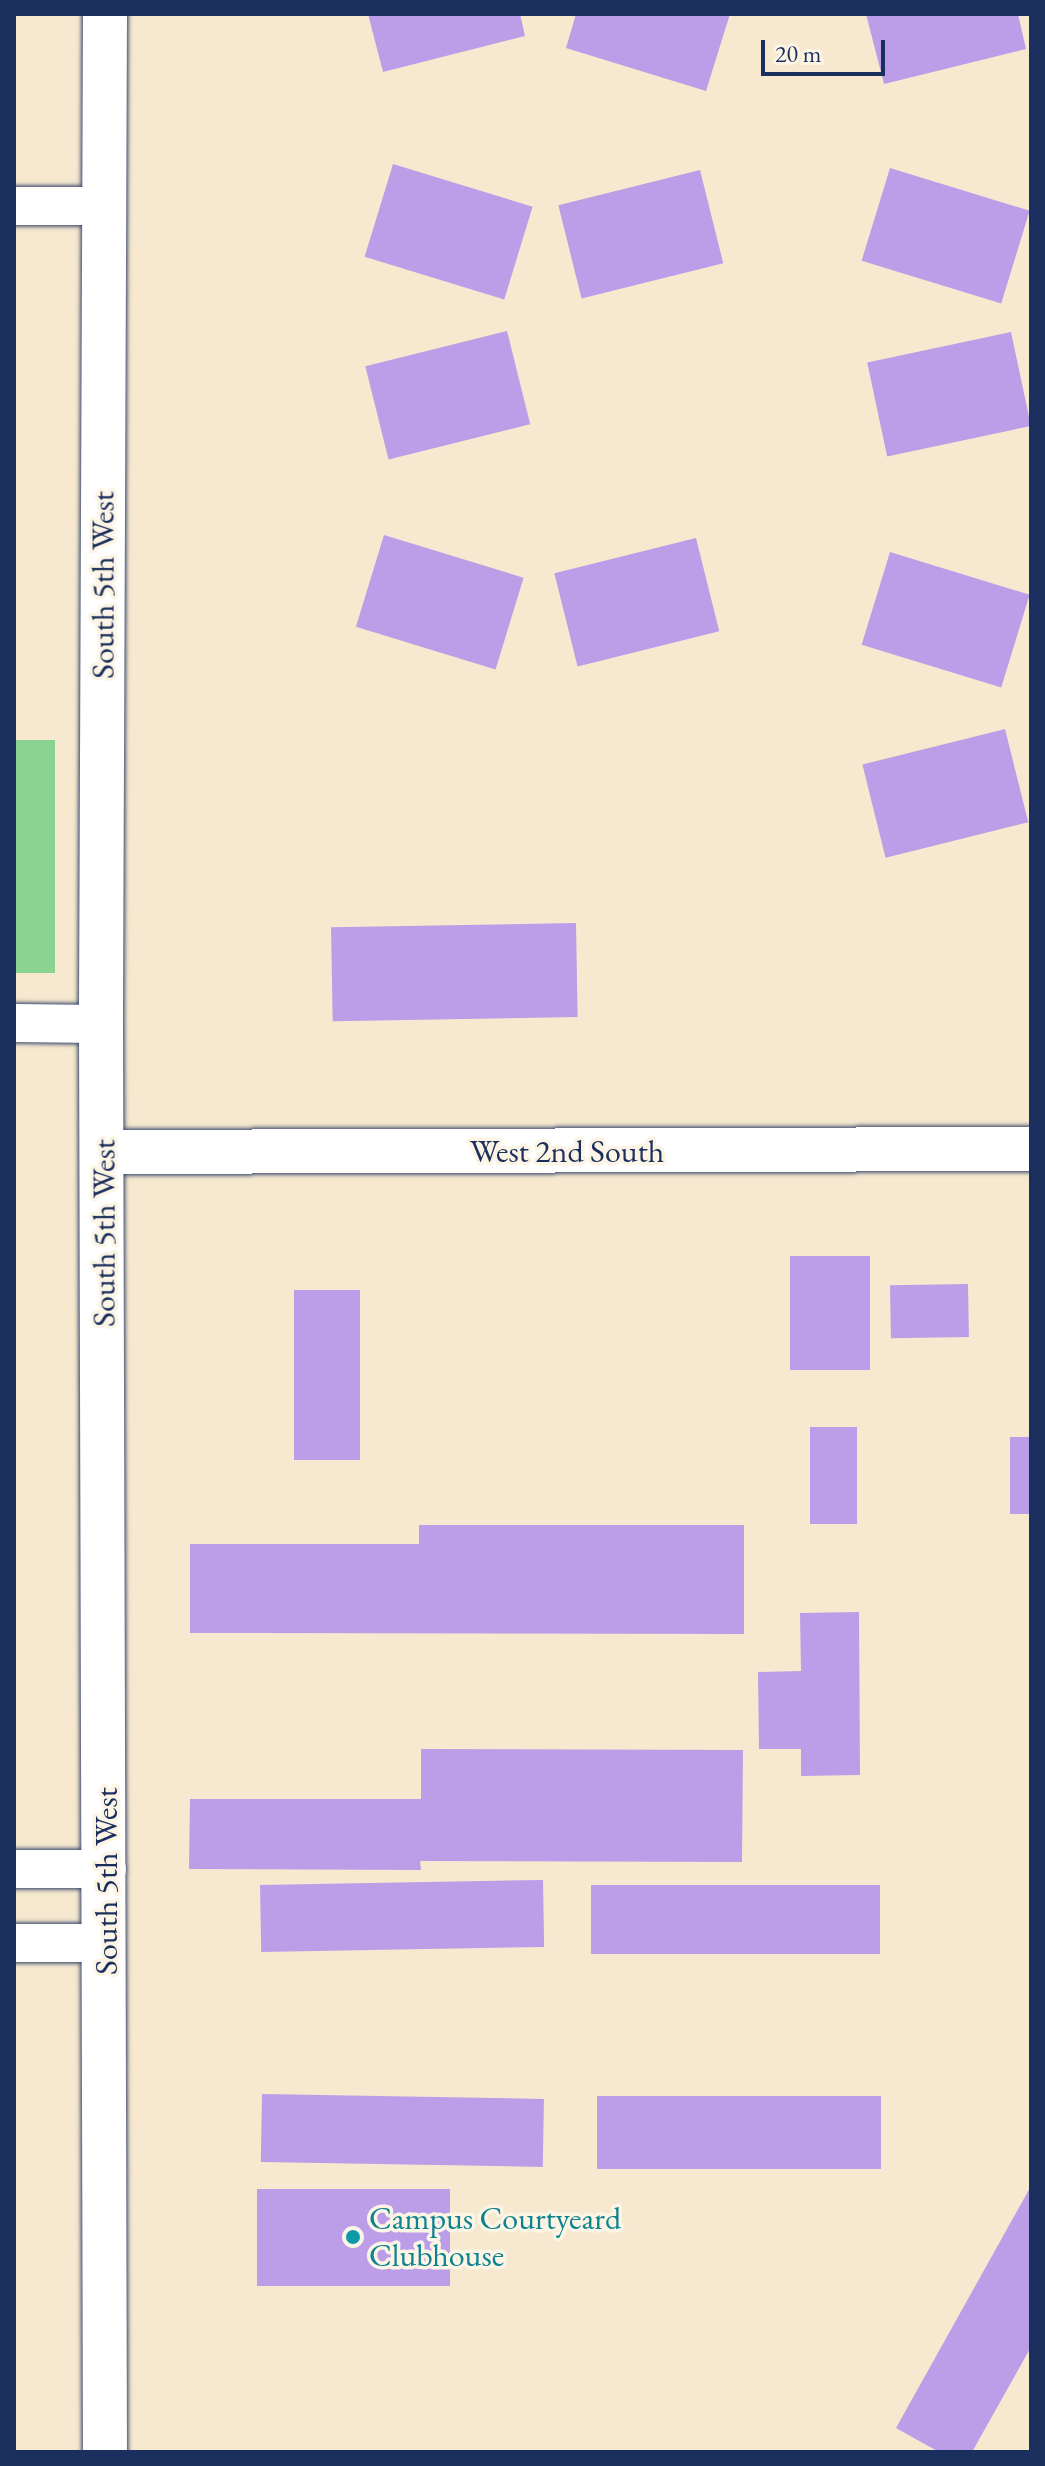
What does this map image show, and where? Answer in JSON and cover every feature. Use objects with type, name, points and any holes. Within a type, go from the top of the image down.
[{"type":"street","name":"South 5th West","points":[[105,14],[101,1024],[107,1869],[105,2452]]},
{"type":"street","points":[[14,206],[104,206]]},
{"type":"street","points":[[14,1023],[101,1024]]},
{"type":"street","name":"West 2nd South","points":[[104,1152],[1031,1149]]},
{"type":"street","points":[[14,1869],[107,1869]]},
{"type":"street","points":[[14,1943],[106,1943]]},
{"type":"green space","points":[[14,740],[55,740],[55,973],[14,973]]},
{"type":"building","points":[[368,14],[520,14],[525,36],[383,72]]},
{"type":"building","points":[[576,14],[730,14],[706,91],[566,48]]},
{"type":"building","points":[[866,14],[1018,14],[1026,49],[884,84]]},
{"type":"building","points":[[393,164],[533,207],[504,299],[365,257]]},
{"type":"building","points":[[890,168],[1030,211],[1001,303],[862,261]]},
{"type":"building","points":[[700,170],[723,263],[582,298],[558,205]]},
{"type":"building","points":[[507,331],[530,424],[389,459],[365,366]]},
{"type":"building","points":[[1011,332],[1031,426],[887,456],[867,363]]},
{"type":"building","points":[[384,535],[524,578],[496,669],[356,627]]},
{"type":"building","points":[[696,538],[719,631],[578,666],[554,573]]},
{"type":"building","points":[[890,552],[1030,595],[1001,687],[862,645]]},
{"type":"building","points":[[1005,729],[1028,822],[886,858],[862,765]]},
{"type":"building","points":[[576,923],[578,1017],[333,1021],[331,927]]},
{"type":"building","points":[[790,1256],[870,1256],[870,1370],[790,1370]]},
{"type":"building","points":[[968,1284],[969,1337],[891,1338],[890,1285]]},
{"type":"building","points":[[294,1290],[360,1290],[360,1460],[294,1460]]},
{"type":"building","points":[[810,1427],[857,1427],[857,1524],[810,1524]]},
{"type":"building","points":[[1010,1437],[1031,1437],[1031,1514],[1010,1514]]},
{"type":"building","points":[[419,1525],[744,1525],[744,1634],[190,1633],[190,1544],[419,1544]]},
{"type":"building","points":[[859,1612],[860,1775],[801,1776],[801,1749],[759,1749],[758,1672],[801,1671],[800,1613]]},
{"type":"building","points":[[421,1749],[743,1750],[742,1862],[420,1861],[421,1870],[189,1869],[190,1799],[421,1799]]},
{"type":"building","points":[[543,1880],[544,1947],[261,1952],[260,1885]]},
{"type":"building","points":[[591,1885],[880,1885],[880,1954],[591,1954]]},
{"type":"building","points":[[262,2094],[544,2099],[543,2167],[261,2162]]},
{"type":"building","points":[[597,2096],[881,2096],[881,2169],[597,2169]]},
{"type":"building","points":[[1031,2186],[1031,2347],[972,2452],[939,2452],[896,2428]]},
{"type":"building","name":"Campus Courtyeard Clubhouse","points":[[257,2189],[450,2189],[450,2286],[257,2286]]},
{"type":"place","name":"Campus Courtyeard Clubhouse","points":[[353,2237]]}]
